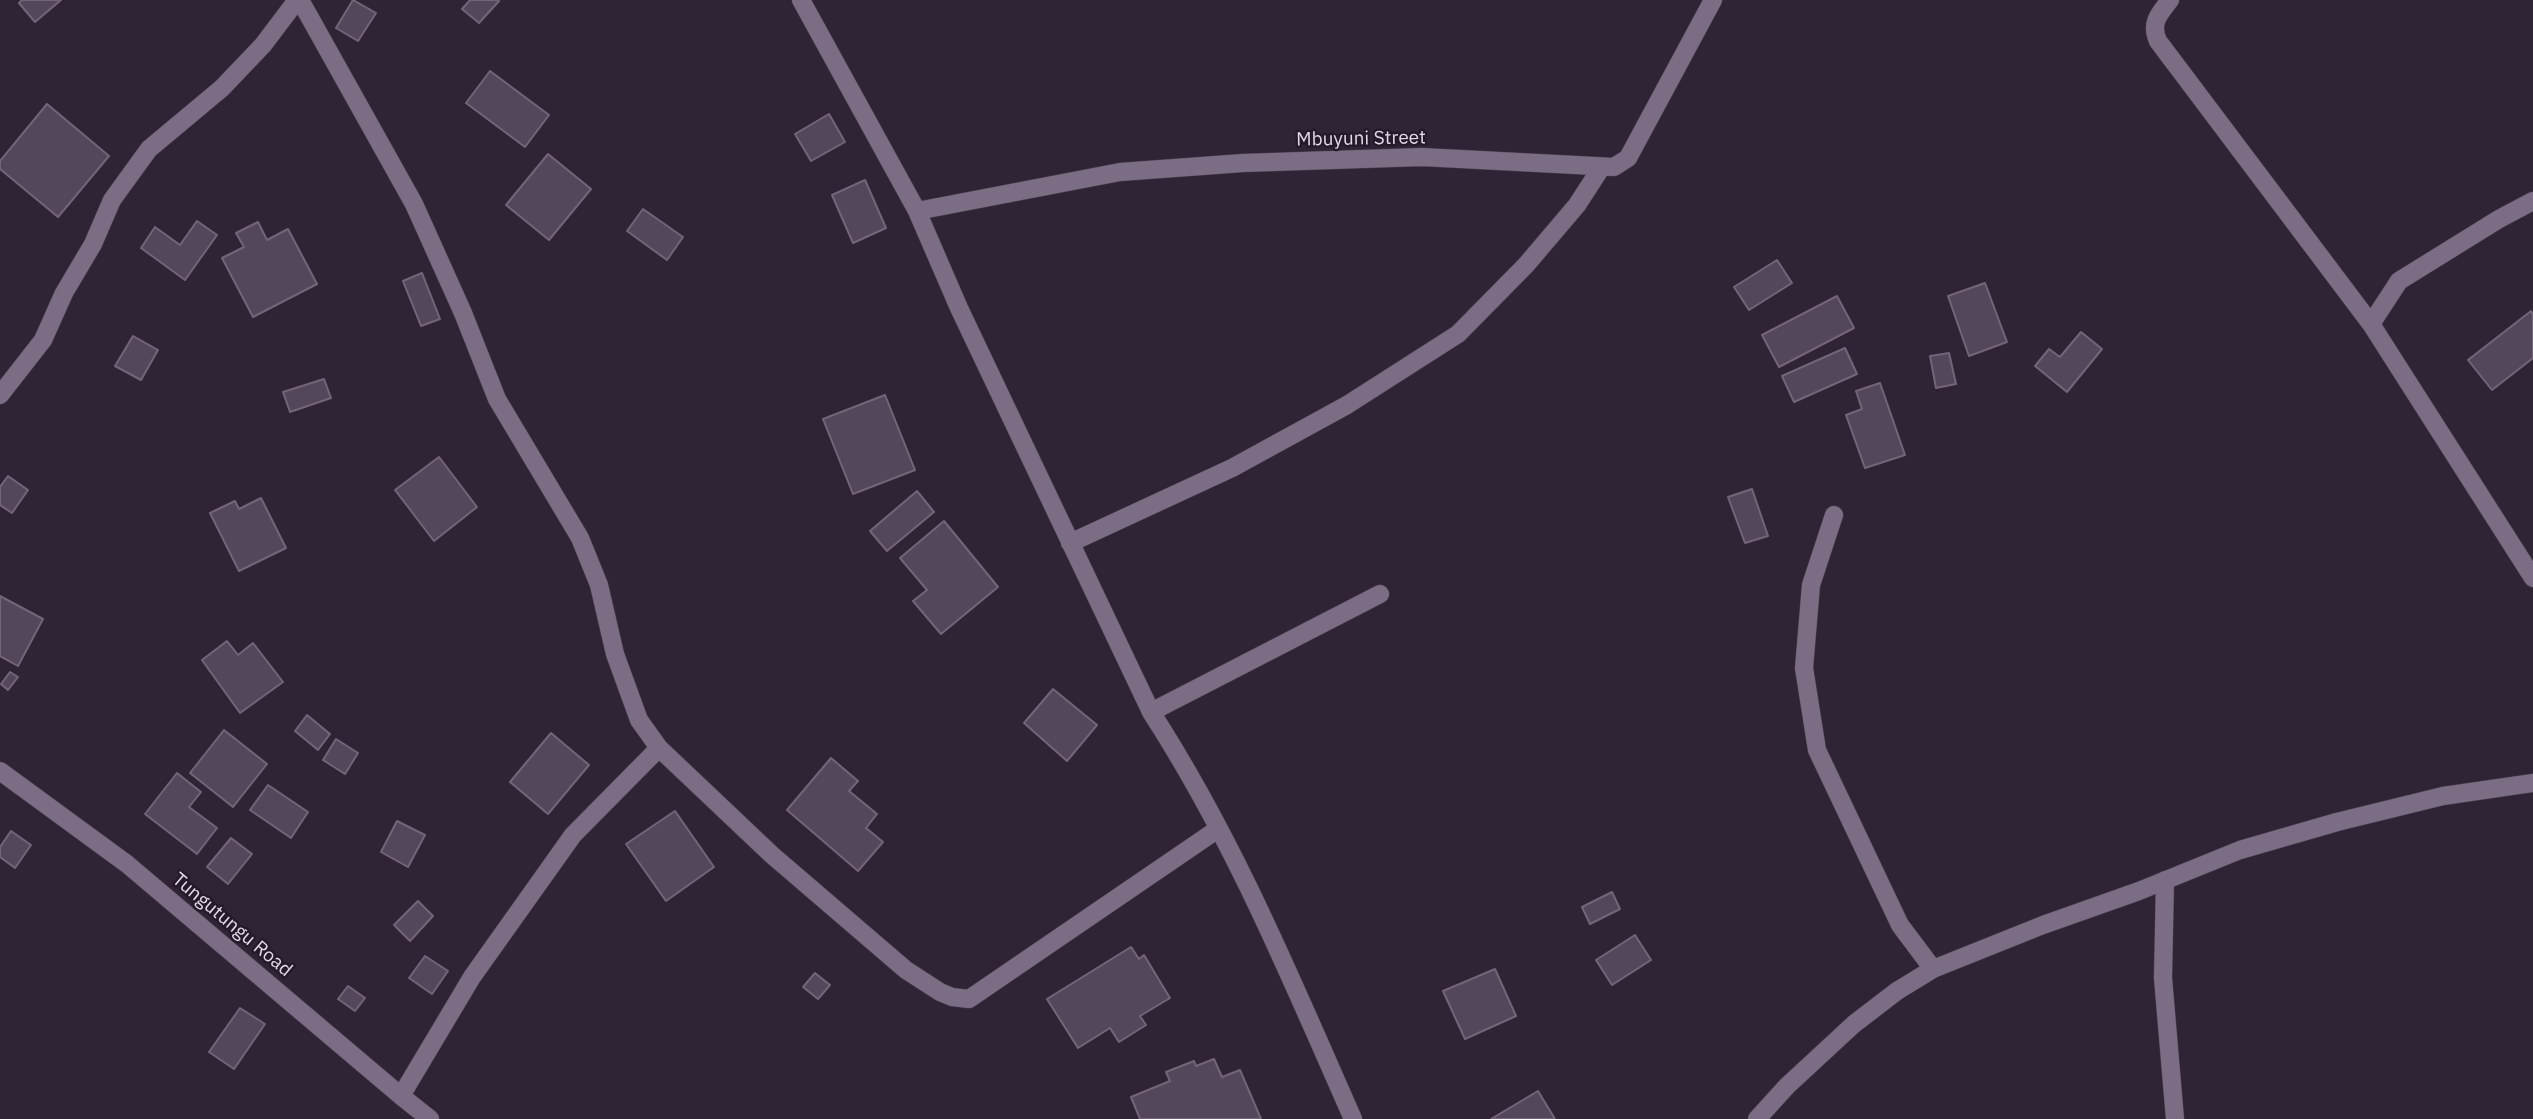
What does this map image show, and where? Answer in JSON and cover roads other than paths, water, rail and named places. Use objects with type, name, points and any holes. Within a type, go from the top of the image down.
[{"type":"street","points":[[0,395],[43,340],[64,293],[93,244],[112,200],[149,149],[222,88],[263,45],[299,0],[414,204],[463,313],[497,399],[580,538],[599,585],[615,654],[639,720],[659,748],[772,855],[906,970],[952,997],[969,999],[1218,830]]},
{"type":"street","points":[[801,0],[917,211],[959,307],[1151,712],[1171,743],[1258,904],[1353,1119]]},
{"type":"street","name":"Mbuyuni Street","points":[[917,211],[1120,172],[1243,163],[1422,157],[1601,168],[1620,165],[1628,158],[1713,0]]},
{"type":"street","points":[[2170,0],[2153,27],[2158,41],[2371,324],[2533,578]]},
{"type":"street","points":[[1070,543],[1232,468],[1347,405],[1458,334],[1535,255],[1577,205],[1601,168]]},
{"type":"street","points":[[2371,324],[2399,281],[2533,201]]},
{"type":"street","points":[[1835,515],[1811,585],[1804,668],[1817,750],[1900,925],[1933,969]]},
{"type":"street","points":[[1151,712],[1380,594]]},
{"type":"street","points":[[401,1096],[472,976],[573,835],[659,748]]},
{"type":"street","name":"Tungutungu Road","points":[[0,771],[127,864],[430,1119]]},
{"type":"street","points":[[1757,1119],[1787,1086],[1854,1024],[1897,990],[1933,969],[2240,850],[2337,822],[2443,796],[2533,783]]},
{"type":"street","points":[[2165,880],[2163,978],[2175,1119]]}]
